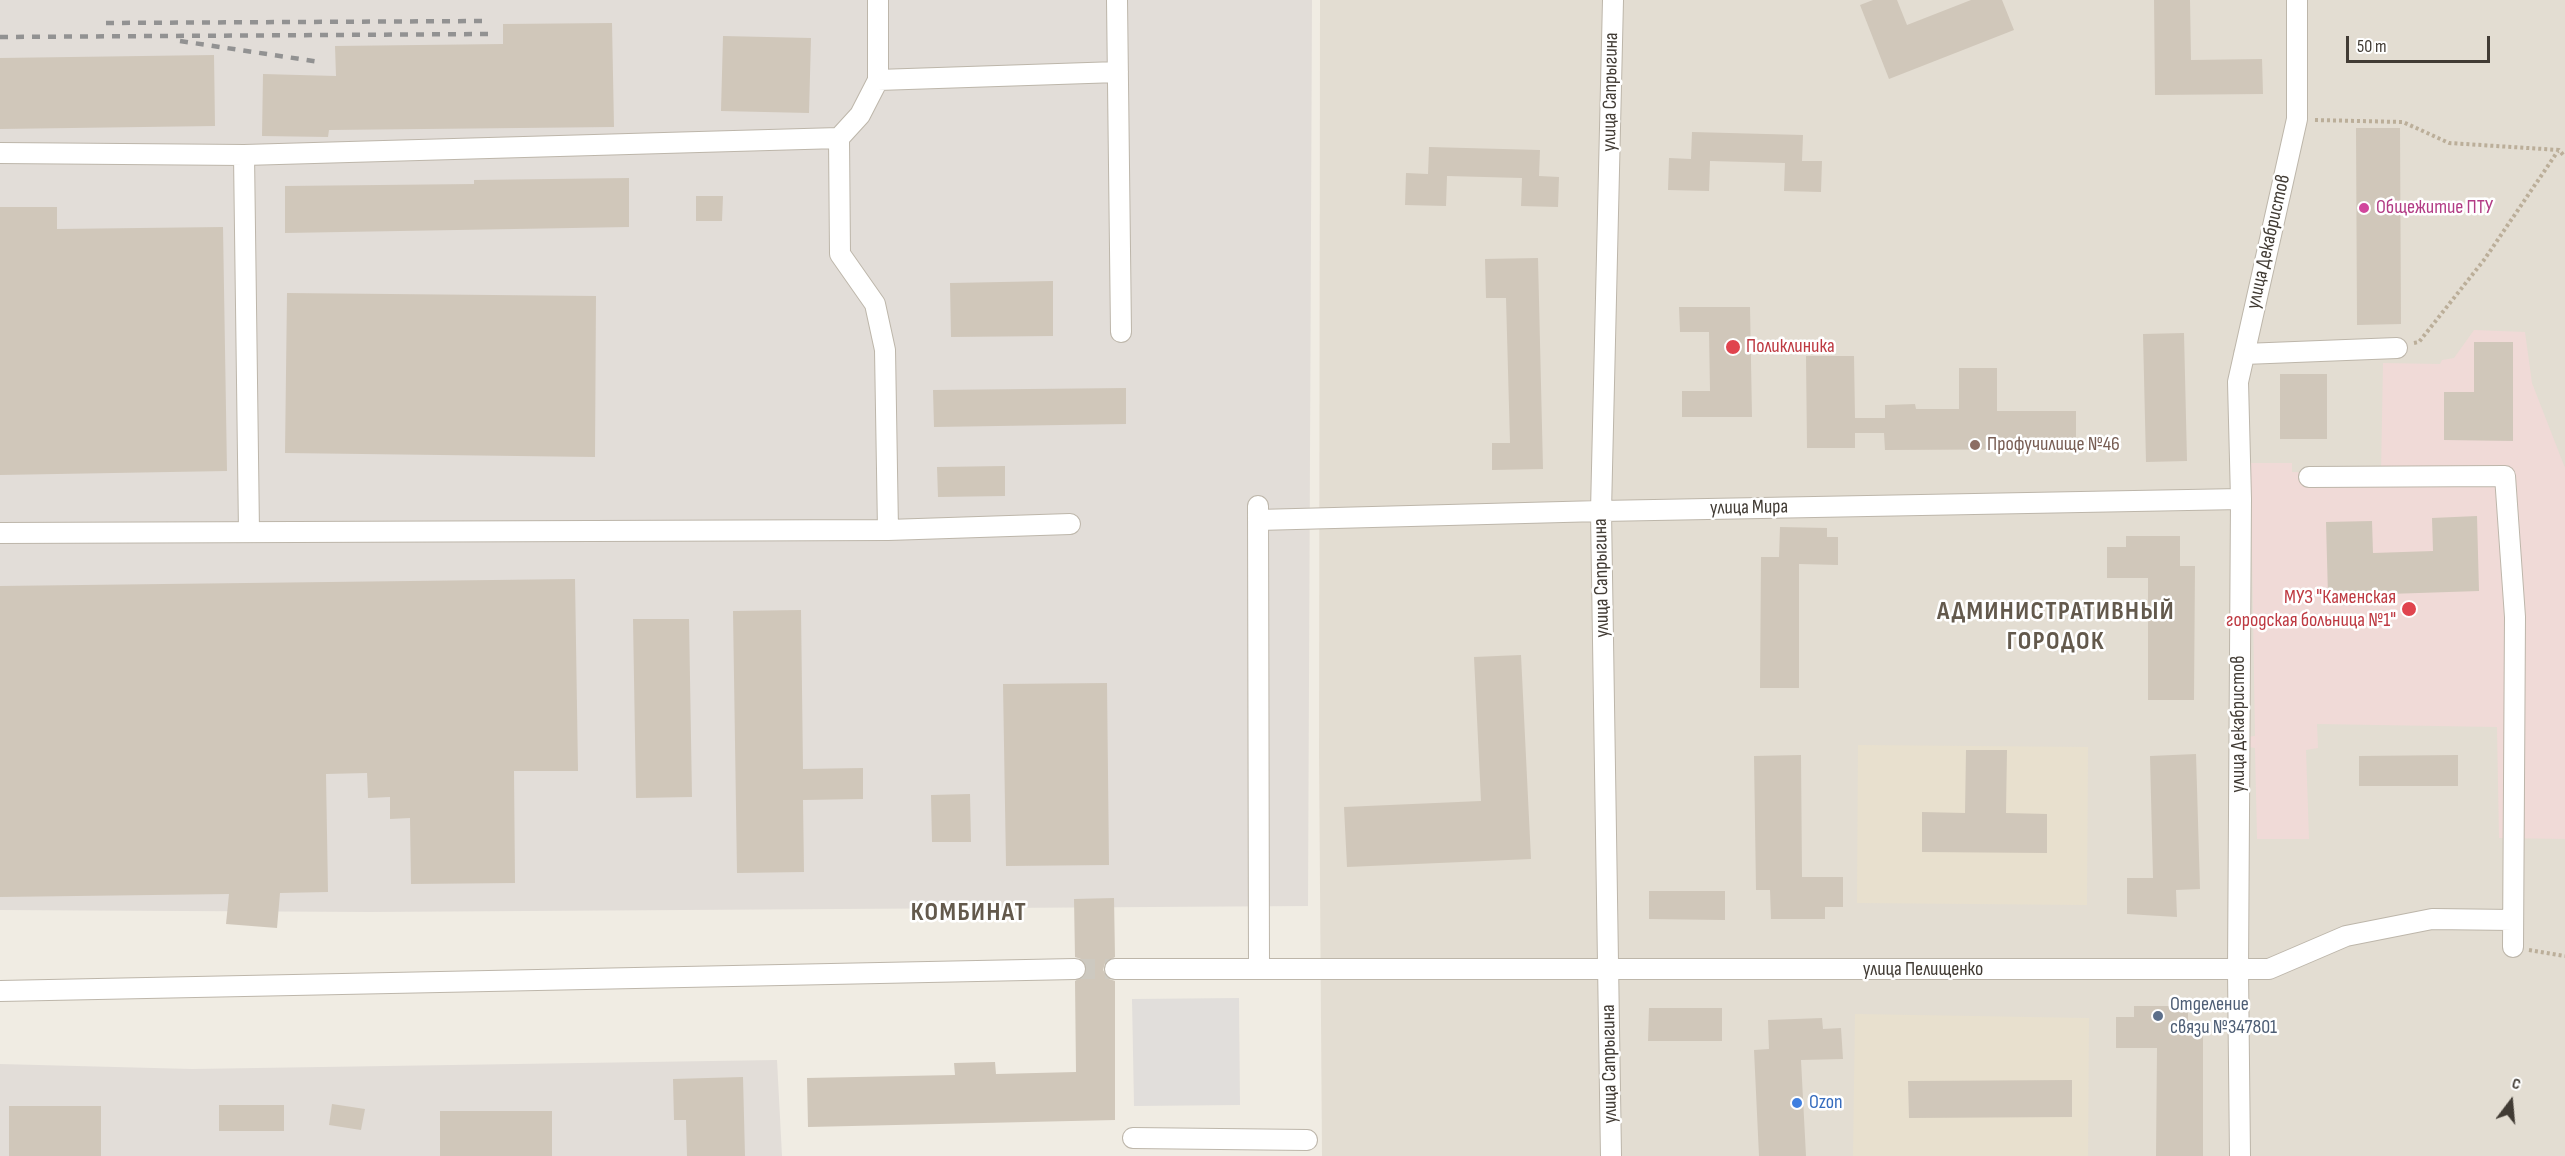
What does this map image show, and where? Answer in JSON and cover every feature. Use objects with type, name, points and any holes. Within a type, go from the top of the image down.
[{"type":"street","points":[[878,0],[878,80],[860,115],[839,138],[840,254],[875,304],[885,350],[888,530]]},
{"type":"street","points":[[1117,0],[1121,332]]},
{"type":"street","name":"улица Сапрыгина","points":[[1611,1156],[1601,511],[1613,0]]},
{"type":"street","name":"улица Декабристов","points":[[2240,1156],[2238,970],[2241,499],[2238,382],[2297,119],[2297,0]]},
{"type":"street","points":[[878,80],[1118,72]]},
{"type":"street","points":[[0,153],[243,155],[839,138]]},
{"type":"street","points":[[243,155],[249,532]]},
{"type":"street","points":[[2244,354],[2397,348]]},
{"type":"street","points":[[2309,477],[2505,476],[2515,617],[2513,947]]},
{"type":"street","name":"улица Мира","points":[[1259,969],[1258,513],[1601,511],[2241,499]]},
{"type":"street","points":[[0,533],[888,530],[1070,524]]},
{"type":"street","name":"улица Пелищенко","points":[[1115,969],[2269,969],[2346,936],[2432,919],[2512,920]]},
{"type":"street","points":[[0,991],[1075,969]]},
{"type":"street","points":[[1133,1138],[1250,1148],[1307,1140]]},
{"type":"path","points":[[2297,119],[2403,122],[2449,143],[2559,150],[2565,157]]},
{"type":"path","points":[[2397,348],[2419,342],[2484,260],[2559,150]]},
{"type":"path","points":[[2513,947],[2565,956]]},
{"type":"shaded area","points":[[0,0],[1312,0],[1308,906],[369,912],[0,910]]},
{"type":"shaded area","points":[[1320,0],[2565,0],[2565,1156],[1322,1156],[1319,754]]},
{"type":"shaded area","name":"МУЗ \"Каменская городская больница №1\"","points":[[2474,330],[2525,332],[2532,383],[2565,468],[2565,839],[2499,838],[2497,727],[2317,724],[2318,748],[2306,750],[2309,839],[2257,839],[2255,748],[2248,747],[2247,737],[2255,736],[2251,493],[2242,491],[2244,463],[2292,463],[2292,472],[2381,475],[2383,363],[2440,364],[2442,360],[2454,358]]},
{"type":"shaded area","points":[[1858,745],[2088,747],[2087,905],[1857,903]]},
{"type":"shaded area","points":[[1239,998],[1240,1105],[1134,1106],[1132,999]]},
{"type":"shaded area","points":[[1855,1014],[2089,1018],[2088,1156],[1853,1156]]},
{"type":"shaded area","points":[[777,1060],[782,1156],[0,1156],[0,1064],[192,1069]]},
{"type":"building","points":[[1873,0],[1897,0],[1907,25],[1971,0],[2002,0],[2014,30],[1889,79],[1860,5]]},
{"type":"building","points":[[2154,0],[2190,0],[2191,60],[2262,59],[2263,94],[2155,95]]},
{"type":"building","points":[[612,23],[614,127],[329,130],[328,137],[262,136],[263,74],[336,76],[335,46],[503,44],[503,24]]},
{"type":"building","points":[[723,36],[811,38],[809,113],[721,111]]},
{"type":"building","points":[[214,55],[215,126],[0,129],[0,58]]},
{"type":"building","points":[[2356,128],[2400,128],[2401,324],[2357,325]]},
{"type":"building","points":[[1692,132],[1803,135],[1802,161],[1822,161],[1821,192],[1784,191],[1785,163],[1710,161],[1709,191],[1668,190],[1669,158],[1691,159]]},
{"type":"building","points":[[1429,147],[1540,150],[1539,176],[1559,177],[1558,207],[1521,206],[1522,178],[1447,176],[1446,206],[1405,205],[1406,173],[1428,174]]},
{"type":"building","points":[[629,178],[629,227],[285,233],[285,186],[474,184],[474,180]]},
{"type":"building","points":[[696,196],[723,196],[722,221],[696,221]]},
{"type":"building","points":[[0,207],[57,207],[57,229],[223,227],[227,471],[0,475]]},
{"type":"building","points":[[1538,258],[1543,469],[1492,470],[1492,443],[1510,443],[1506,298],[1486,298],[1485,259]]},
{"type":"building","points":[[1053,281],[1053,336],[951,337],[950,283]]},
{"type":"building","points":[[287,293],[596,296],[595,457],[285,453]]},
{"type":"building","points":[[1679,307],[1750,307],[1752,417],[1682,417],[1682,391],[1710,391],[1709,332],[1680,332]]},
{"type":"building","points":[[2184,333],[2187,461],[2146,462],[2143,334]]},
{"type":"building","points":[[2474,342],[2513,342],[2513,441],[2444,440],[2444,392],[2474,392]]},
{"type":"building","points":[[1806,356],[1854,356],[1855,418],[1885,418],[1885,405],[1915,404],[1916,409],[1959,409],[1959,368],[1997,368],[1997,411],[2076,411],[2076,449],[1885,450],[1884,433],[1855,433],[1855,448],[1807,448]]},
{"type":"building","points":[[2280,374],[2327,374],[2327,439],[2280,439]]},
{"type":"building","points":[[1126,388],[1126,424],[934,427],[933,390]]},
{"type":"building","points":[[1005,466],[1005,496],[938,497],[937,467]]},
{"type":"building","points":[[2477,516],[2479,591],[2328,596],[2326,522],[2372,521],[2373,553],[2433,551],[2432,518]]},
{"type":"building","points":[[1780,527],[1827,528],[1827,537],[1838,537],[1838,565],[1799,564],[1799,688],[1760,688],[1761,557],[1779,557]]},
{"type":"building","points":[[2126,536],[2180,536],[2180,566],[2195,566],[2194,700],[2148,700],[2148,578],[2107,578],[2107,547],[2126,547]]},
{"type":"building","points":[[575,579],[578,771],[514,771],[515,883],[411,884],[410,818],[390,819],[390,797],[368,798],[367,773],[326,774],[328,892],[280,893],[277,928],[226,924],[229,894],[0,897],[0,586]]},
{"type":"building","points":[[801,610],[803,769],[863,768],[863,799],[803,800],[804,872],[737,873],[733,611]]},
{"type":"building","points":[[633,619],[689,619],[692,797],[636,798]]},
{"type":"building","points":[[1521,655],[1531,859],[1347,867],[1344,807],[1481,801],[1474,657]]},
{"type":"building","points":[[1107,683],[1109,865],[1006,866],[1003,684]]},
{"type":"building","points":[[1966,750],[2007,750],[2006,813],[2047,814],[2047,853],[1922,852],[1922,812],[1965,813]]},
{"type":"building","points":[[2196,754],[2200,889],[2176,890],[2177,917],[2127,914],[2127,878],[2153,878],[2150,756]]},
{"type":"building","points":[[1801,755],[1802,877],[1843,877],[1843,907],[1825,907],[1825,919],[1771,919],[1770,890],[1756,890],[1754,756]]},
{"type":"building","points":[[2458,755],[2458,786],[2359,786],[2359,756]]},
{"type":"building","points":[[970,794],[971,842],[932,842],[931,795]]},
{"type":"building","points":[[1649,891],[1725,891],[1725,920],[1649,919]]},
{"type":"building","points":[[1114,898],[1115,957],[1105,963],[1103,970],[1109,979],[1115,981],[1115,1120],[808,1127],[807,1078],[955,1075],[954,1063],[995,1062],[996,1074],[1076,1072],[1075,981],[1085,975],[1087,968],[1081,959],[1075,957],[1074,899]]},
{"type":"building","points":[[2134,1006],[2188,1006],[2188,1036],[2203,1036],[2203,1156],[2156,1156],[2157,1048],[2116,1048],[2116,1017],[2134,1017]]},
{"type":"building","points":[[1649,1008],[1722,1008],[1722,1041],[1648,1041]]},
{"type":"building","points":[[1822,1018],[1823,1029],[1841,1028],[1843,1059],[1801,1060],[1806,1156],[1759,1156],[1754,1050],[1769,1049],[1768,1020]]},
{"type":"building","points":[[743,1077],[745,1156],[687,1156],[686,1120],[674,1120],[673,1079]]},
{"type":"building","points":[[2072,1080],[2072,1117],[1909,1118],[1908,1081]]},
{"type":"building","points":[[332,1104],[365,1109],[361,1130],[329,1125]]},
{"type":"building","points":[[219,1105],[284,1105],[284,1131],[219,1131]]},
{"type":"building","points":[[9,1106],[101,1106],[101,1156],[9,1156]]},
{"type":"building","points":[[440,1111],[552,1111],[552,1156],[440,1156]]},
{"type":"tunnel","points":[[1075,969],[1115,969]]},
{"type":"railway","points":[[106,23],[482,21]]},
{"type":"railway","points":[[0,37],[489,34]]},
{"type":"railway","points":[[180,41],[320,62]]},
{"type":"place","name":"Общежитие ПТУ","points":[[2364,208]]},
{"type":"place","name":"Поликлиника","points":[[1733,347]]},
{"type":"place","name":"Профучилище №46","points":[[1975,445]]},
{"type":"place","name":"МУЗ \"Каменская городская больница №1\"","points":[[2409,609]]},
{"type":"place","name":"Отделение связи №347801","points":[[2158,1016]]},
{"type":"place","name":"Ozon","points":[[1797,1103]]},
{"type":"district","name":"АДМИНИСТРАТИВНЫЙ ГОРОДОК","points":[[2056,627]]},
{"type":"district","name":"КОМБИНАТ","points":[[969,913]]}]
